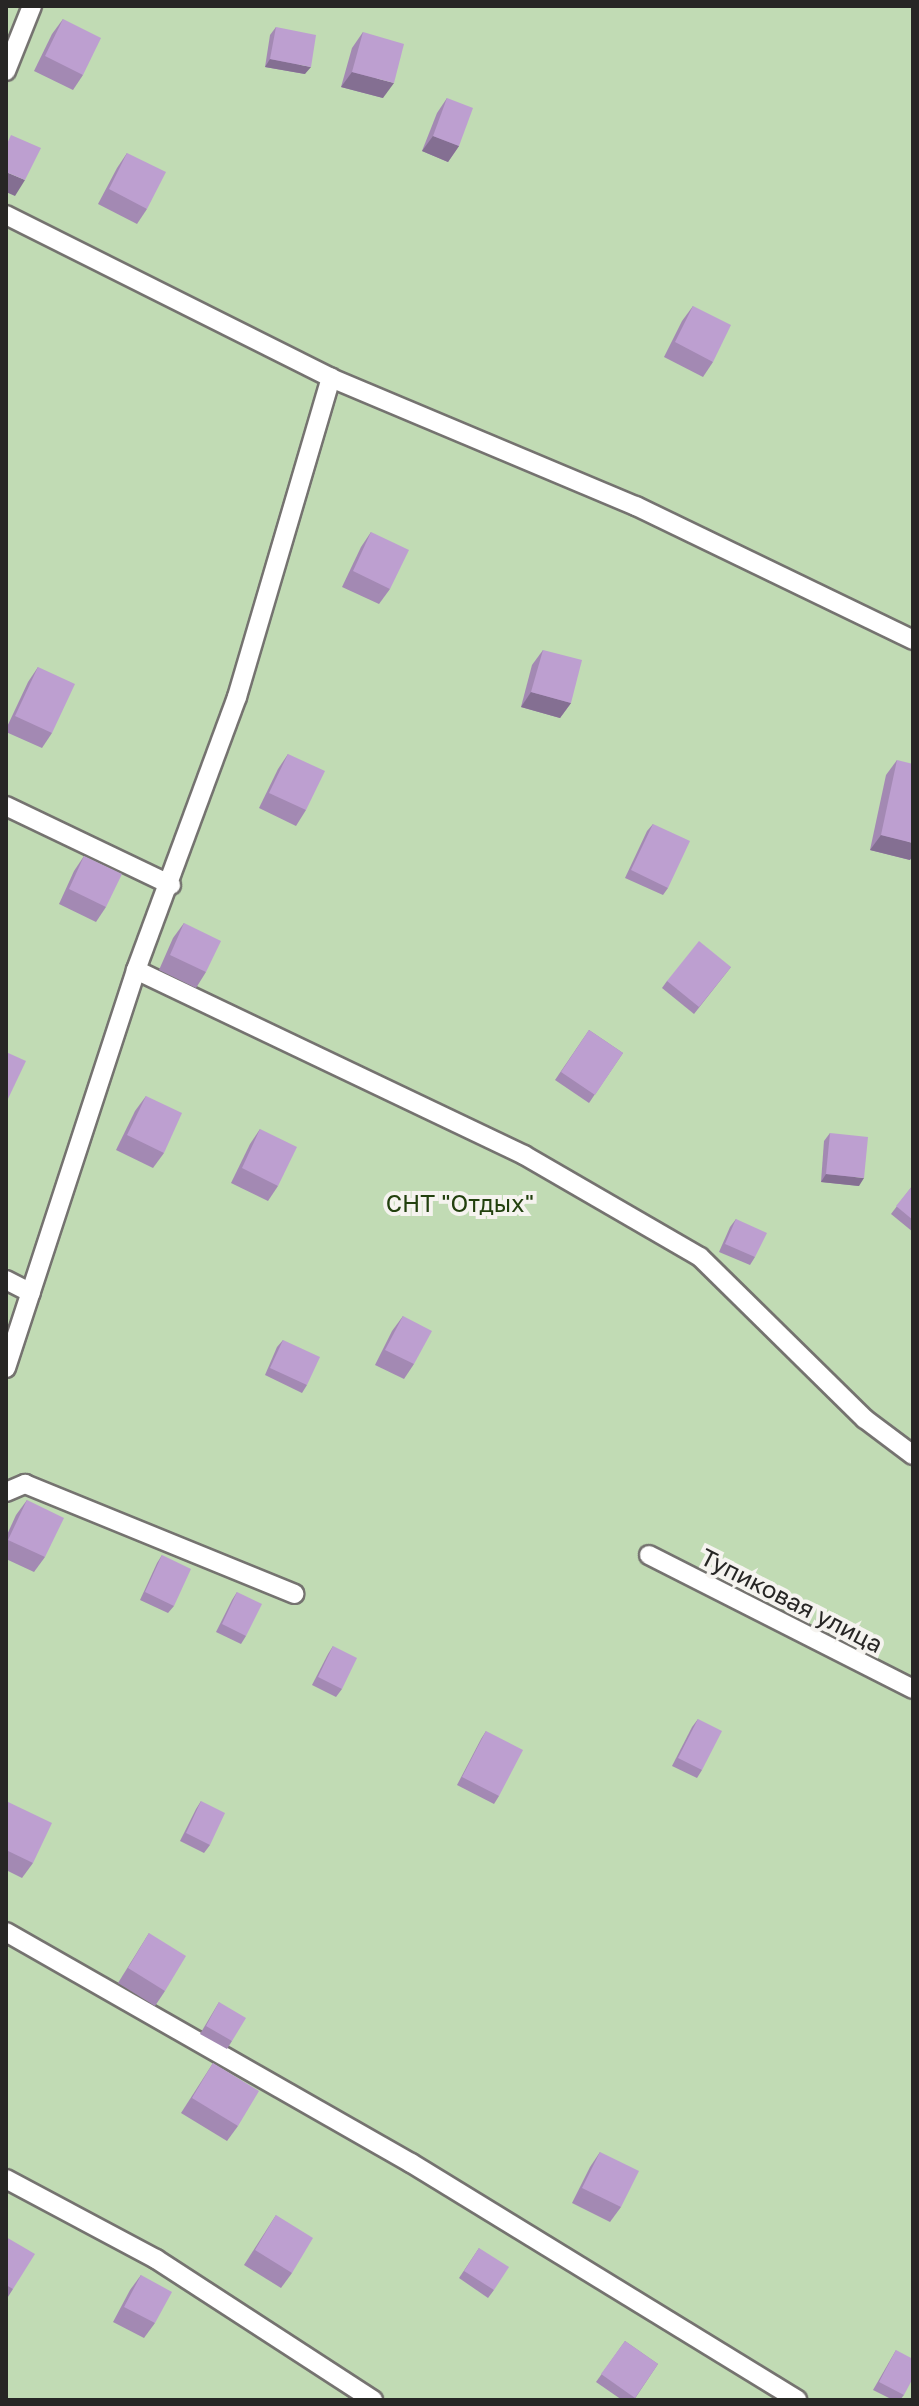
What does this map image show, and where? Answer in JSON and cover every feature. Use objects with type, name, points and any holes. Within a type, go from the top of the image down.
[{"type":"lane","points":[[6,71],[32,6]]},
{"type":"lane","points":[[6,215],[331,378],[636,506],[913,640]]},
{"type":"lane","points":[[6,1368],[136,970],[171,885],[237,697],[331,378]]},
{"type":"lane","points":[[6,806],[171,885]]},
{"type":"lane","points":[[136,970],[524,1155],[700,1257],[865,1419],[913,1455]]},
{"type":"lane","points":[[6,1280],[31,1293]]},
{"type":"lane","points":[[6,1492],[25,1484],[294,1594]]},
{"type":"lane","name":"Тупиковая улица","points":[[649,1555],[913,1689]]},
{"type":"lane","points":[[6,1932],[411,2163],[797,2400]]},
{"type":"lane","points":[[6,2179],[156,2259],[373,2400]]},
{"type":"green space","name":"СНТ \"Отдых\"","points":[[6,6],[913,6],[913,2400],[6,2400]]},
{"type":"building","points":[[63,19],[101,38],[83,75],[45,56]]},
{"type":"building","points":[[276,27],[316,35],[311,67],[270,59]]},
{"type":"building","points":[[363,32],[404,44],[394,83],[352,72]]},
{"type":"building","points":[[447,98],[473,108],[459,146],[433,136]]},
{"type":"building","points":[[11,135],[41,148],[25,180],[6,172],[6,146]]},
{"type":"building","points":[[127,153],[166,172],[147,209],[109,189]]},
{"type":"building","points":[[693,306],[731,325],[713,362],[675,342]]},
{"type":"building","points":[[371,532],[409,550],[390,589],[353,571]]},
{"type":"building","points":[[543,650],[582,660],[571,703],[531,692]]},
{"type":"building","points":[[38,667],[75,684],[52,733],[15,716]]},
{"type":"building","points":[[288,754],[325,771],[306,810],[269,793]]},
{"type":"building","points":[[897,760],[913,764],[913,843],[881,835]]},
{"type":"building","points":[[653,824],[690,841],[668,888],[631,870]]},
{"type":"building","points":[[84,856],[122,874],[106,907],[69,889]]},
{"type":"building","points":[[184,923],[221,941],[206,972],[170,955]]},
{"type":"building","points":[[699,941],[731,967],[699,1007],[667,981]]},
{"type":"building","points":[[589,1030],[623,1053],[595,1095],[561,1072]]},
{"type":"building","points":[[6,1052],[26,1061],[7,1101],[6,1100]]},
{"type":"building","points":[[146,1096],[182,1113],[164,1153],[127,1135]]},
{"type":"building","points":[[260,1129],[297,1147],[278,1186],[242,1168]]},
{"type":"building","points":[[830,1133],[868,1137],[864,1178],[826,1174]]},
{"type":"building","points":[[913,1185],[913,1220],[896,1206]]},
{"type":"building","points":[[736,1219],[767,1233],[755,1257],[725,1244]]},
{"type":"building","points":[[403,1316],[432,1331],[414,1364],[385,1350]]},
{"type":"building","points":[[283,1340],[320,1357],[307,1385],[270,1368]]},
{"type":"building","points":[[27,1500],[64,1518],[45,1557],[8,1540]]},
{"type":"building","points":[[162,1555],[191,1569],[174,1606],[145,1592]]},
{"type":"building","points":[[237,1592],[262,1604],[246,1636],[222,1624]]},
{"type":"building","points":[[333,1646],[357,1658],[342,1689],[318,1677]]},
{"type":"building","points":[[698,1719],[722,1731],[702,1770],[678,1758]]},
{"type":"building","points":[[486,1731],[523,1750],[499,1796],[462,1777]]},
{"type":"building","points":[[6,1801],[52,1823],[33,1863],[6,1850]]},
{"type":"building","points":[[201,1801],[225,1813],[210,1845],[186,1833]]},
{"type":"building","points":[[149,1933],[186,1956],[165,1991],[128,1968]]},
{"type":"building","points":[[219,2002],[246,2018],[232,2041],[206,2026]]},
{"type":"building","points":[[213,2063],[259,2091],[238,2126],[192,2098]]},
{"type":"building","points":[[600,2152],[639,2171],[621,2207],[582,2188]]},
{"type":"building","points":[[276,2215],[313,2238],[292,2273],[255,2250]]},
{"type":"building","points":[[6,2237],[35,2254],[13,2289],[6,2285]]},
{"type":"building","points":[[479,2248],[509,2267],[494,2290],[464,2271]]},
{"type":"building","points":[[141,2275],[172,2292],[155,2323],[124,2307]]},
{"type":"building","points":[[625,2341],[658,2364],[635,2398],[601,2374]]},
{"type":"building","points":[[896,2350],[913,2359],[913,2378],[904,2395],[879,2382]]}]
